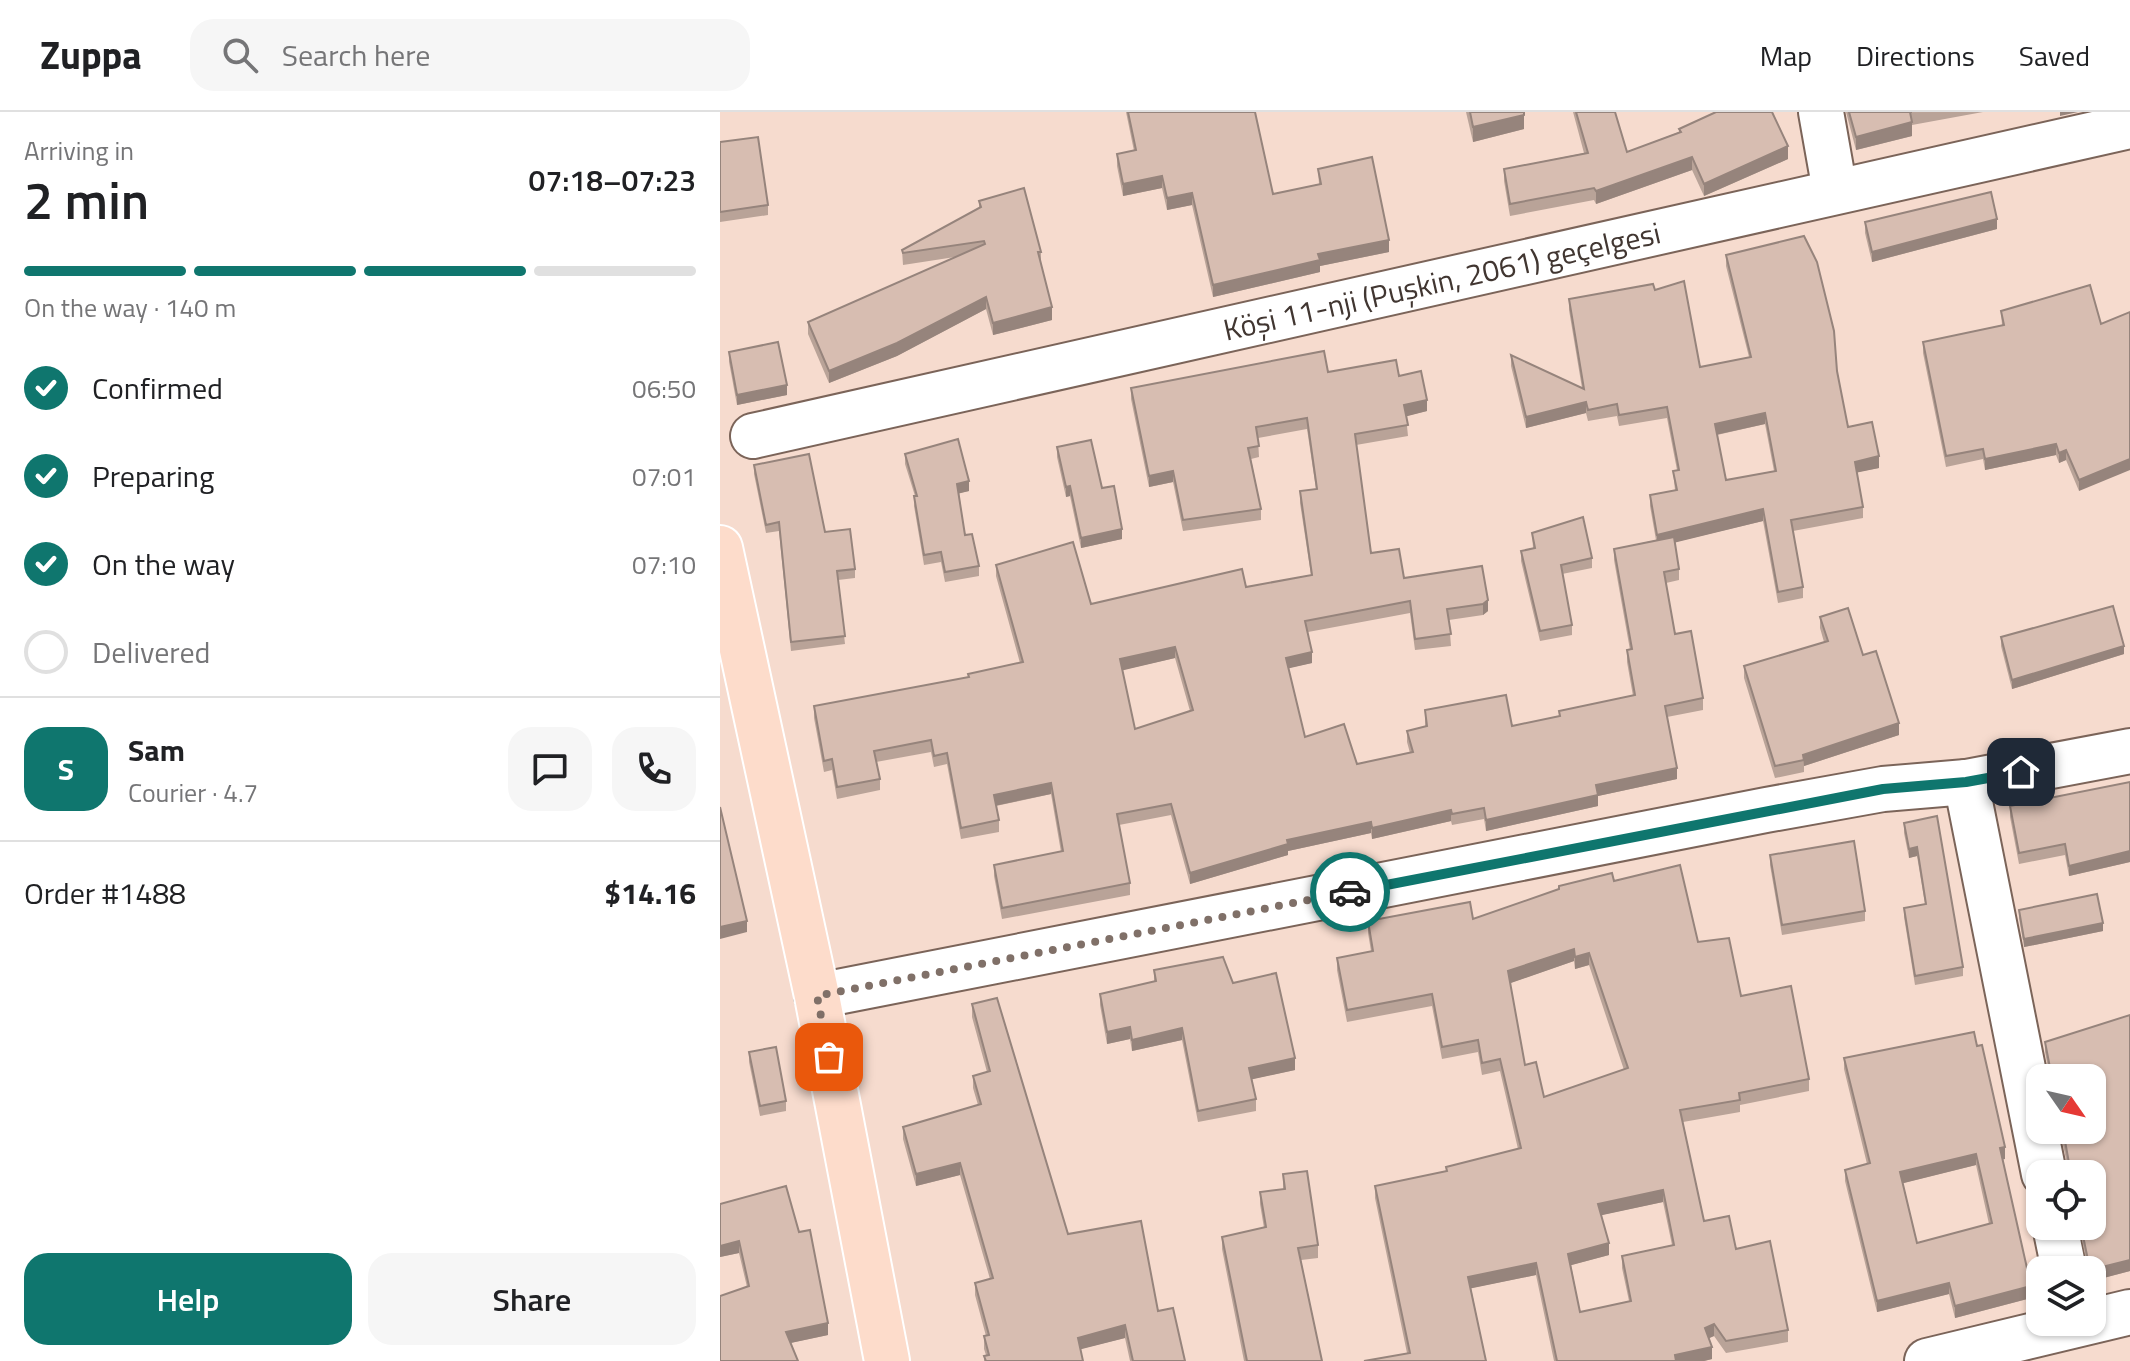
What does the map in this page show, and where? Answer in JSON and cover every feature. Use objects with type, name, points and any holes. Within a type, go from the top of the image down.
[{"type":"main road","points":[[720,548],[817,996],[887,1361]]},
{"type":"street","points":[[1821,112],[1835,191]]},
{"type":"street","name":"Köşi 11-nji (Puşkin, 2061) geçelgesi","points":[[753,436],[2130,126]]},
{"type":"street","points":[[817,996],[1766,810],[1883,789],[1966,782],[2130,751]]},
{"type":"street","points":[[1966,782],[2041,1160]]},
{"type":"street","points":[[1927,1361],[2078,1337],[2130,1312]]},
{"type":"building","points":[[1128,112],[1255,112],[1273,194],[1321,184],[1318,169],[1372,157],[1389,240],[1318,254],[1320,260],[1213,285],[1192,193],[1167,198],[1162,176],[1123,184],[1117,154],[1136,150]]},
{"type":"building","points":[[1470,112],[1524,112],[1524,115],[1473,127]]},
{"type":"building","points":[[1576,112],[1615,112],[1627,152],[1681,132],[1679,129],[1716,112],[1772,112],[1788,146],[1704,184],[1692,157],[1596,191],[1594,188],[1510,204],[1504,169],[1588,153]]},
{"type":"building","points":[[1849,112],[1910,112],[1912,122],[1856,137]]},
{"type":"building","points":[[758,137],[768,205],[720,212],[720,142]]},
{"type":"building","points":[[1024,188],[1052,307],[993,323],[986,297],[897,343],[829,371],[808,322],[985,244],[984,241],[903,253],[902,250],[981,207],[979,201]]},
{"type":"building","points":[[1991,192],[1997,219],[1872,252],[1865,222]]},
{"type":"building","points":[[1804,236],[1817,262],[1834,331],[1837,371],[1848,427],[1872,422],[1879,456],[1855,462],[1863,507],[1791,520],[1803,587],[1778,592],[1763,509],[1657,535],[1650,495],[1677,490],[1673,471],[1679,470],[1667,407],[1619,415],[1617,404],[1588,410],[1586,402],[1526,417],[1511,355],[1584,389],[1569,299],[1653,284],[1655,290],[1684,281],[1700,367],[1751,357],[1726,255]],"holes":[[[1765,413],[1776,471],[1726,480],[1715,424]]]},
{"type":"building","points":[[2090,285],[2101,324],[2130,312],[2130,459],[2079,480],[2066,450],[2059,453],[2056,444],[1985,459],[1983,449],[1946,456],[1923,342],[2004,325],[2001,311]]},
{"type":"building","points":[[778,342],[787,385],[737,395],[729,352]]},
{"type":"building","points":[[1324,351],[1328,372],[1396,360],[1399,376],[1421,371],[1427,400],[1404,405],[1408,425],[1355,434],[1371,553],[1399,549],[1404,578],[1482,566],[1488,600],[1483,604],[1447,609],[1451,634],[1415,639],[1410,601],[1305,621],[1312,652],[1286,658],[1305,737],[1344,724],[1357,764],[1413,752],[1407,731],[1427,726],[1425,710],[1506,695],[1512,726],[1560,716],[1559,711],[1635,695],[1627,650],[1632,649],[1614,549],[1674,537],[1679,569],[1664,572],[1675,634],[1691,631],[1703,698],[1665,706],[1677,768],[1596,785],[1598,795],[1486,820],[1484,808],[1452,814],[1451,810],[1372,828],[1371,822],[1287,840],[1288,844],[1190,873],[1171,804],[1117,814],[1130,883],[1002,908],[994,865],[1063,851],[1051,783],[994,795],[999,820],[961,828],[947,753],[934,756],[931,740],[874,751],[880,779],[837,787],[832,759],[824,761],[814,706],[969,677],[968,674],[1023,662],[996,565],[1073,542],[1091,604],[1242,569],[1246,587],[1312,575],[1300,491],[1317,489],[1307,418],[1256,427],[1259,446],[1248,448],[1261,509],[1183,520],[1173,471],[1149,476],[1131,388]],"holes":[[[1175,647],[1193,710],[1135,729],[1120,659]]]},
{"type":"building","points":[[958,439],[969,481],[957,484],[965,535],[972,534],[979,566],[945,572],[941,552],[924,555],[914,496],[917,496],[905,454]]},
{"type":"building","points":[[1091,440],[1102,488],[1114,486],[1122,529],[1081,538],[1070,486],[1066,487],[1057,447]]},
{"type":"building","points":[[809,454],[825,532],[850,529],[855,569],[837,571],[845,636],[791,642],[779,522],[766,525],[754,465]]},
{"type":"building","points":[[1583,517],[1592,558],[1561,565],[1572,625],[1540,631],[1521,551],[1535,548],[1532,533]]},
{"type":"building","points":[[2113,606],[2124,646],[2012,680],[2001,637]]},
{"type":"building","points":[[1848,608],[1863,655],[1876,651],[1899,723],[1803,755],[1804,760],[1775,766],[1744,666],[1828,641],[1820,617]]},
{"type":"building","points":[[2130,782],[2130,851],[2069,866],[2065,844],[2019,853],[2010,806]]},
{"type":"building","points":[[720,807],[747,921],[720,927]]},
{"type":"building","points":[[1937,816],[1963,967],[1915,976],[1904,908],[1926,904],[1917,847],[1909,849],[1904,823]]},
{"type":"building","points":[[1854,841],[1865,911],[1782,925],[1770,855]]},
{"type":"building","points":[[1680,865],[1698,942],[1729,938],[1741,996],[1791,986],[1809,1079],[1739,1093],[1740,1100],[1680,1110],[1704,1221],[1729,1216],[1736,1249],[1770,1241],[1788,1330],[1726,1341],[1714,1324],[1705,1328],[1712,1347],[1675,1355],[1676,1361],[1557,1361],[1536,1263],[1468,1277],[1486,1361],[1364,1361],[1410,1353],[1375,1186],[1447,1171],[1446,1167],[1521,1148],[1500,1059],[1482,1063],[1478,1040],[1442,1047],[1432,994],[1347,1010],[1337,958],[1373,951],[1368,921],[1470,902],[1473,919],[1559,889],[1559,886],[1612,873],[1614,881]],"holes":[[[1574,949],[1575,957],[1589,953],[1628,1068],[1544,1097],[1536,1062],[1525,1065],[1508,971]],[[1663,1190],[1674,1245],[1622,1256],[1631,1301],[1580,1312],[1568,1254],[1609,1243],[1598,1204]]]},
{"type":"building","points":[[2097,894],[2103,923],[2024,939],[2019,910]]},
{"type":"building","points":[[1223,957],[1233,983],[1276,973],[1295,1058],[1249,1068],[1256,1099],[1198,1111],[1182,1028],[1132,1040],[1130,1027],[1107,1032],[1100,994],[1156,981],[1154,970]]},
{"type":"building","points":[[997,998],[1068,1234],[1141,1221],[1158,1311],[1173,1308],[1185,1361],[1133,1361],[1125,1325],[1078,1338],[1083,1361],[986,1361],[984,1356],[989,1355],[984,1336],[989,1335],[975,1283],[993,1278],[960,1163],[916,1174],[903,1127],[981,1104],[973,1076],[990,1071],[972,1004]]},
{"type":"building","points":[[2130,1015],[2130,1260],[2106,1266],[2106,1256],[2087,1256],[2084,1240],[2106,1240],[2106,1160],[2068,1160],[2066,1144],[2106,1144],[2106,1064],[2049,1064],[2045,1042]]},
{"type":"building","points":[[1974,1032],[1977,1046],[1982,1045],[2005,1147],[2000,1148],[2026,1264],[2026,1287],[1955,1306],[1949,1283],[1877,1301],[1845,1170],[1870,1163],[1844,1058]],"holes":[[[1976,1154],[1992,1223],[1917,1243],[1900,1172]]]},
{"type":"building","points":[[776,1047],[786,1101],[760,1106],[749,1052]]},
{"type":"building","points":[[1307,1171],[1318,1245],[1298,1248],[1322,1361],[1247,1361],[1222,1237],[1266,1227],[1260,1192],[1285,1189],[1283,1174]]},
{"type":"building","points":[[786,1186],[799,1232],[810,1230],[828,1323],[786,1332],[798,1361],[720,1361],[720,1296],[749,1286],[739,1241],[720,1246],[720,1204]]},
{"type":"way so far","points":[[829,1057],[817,996],[1350,892]]},
{"type":"route","points":[[1350,892],[1883,789],[1966,782],[2021,772]]}]
